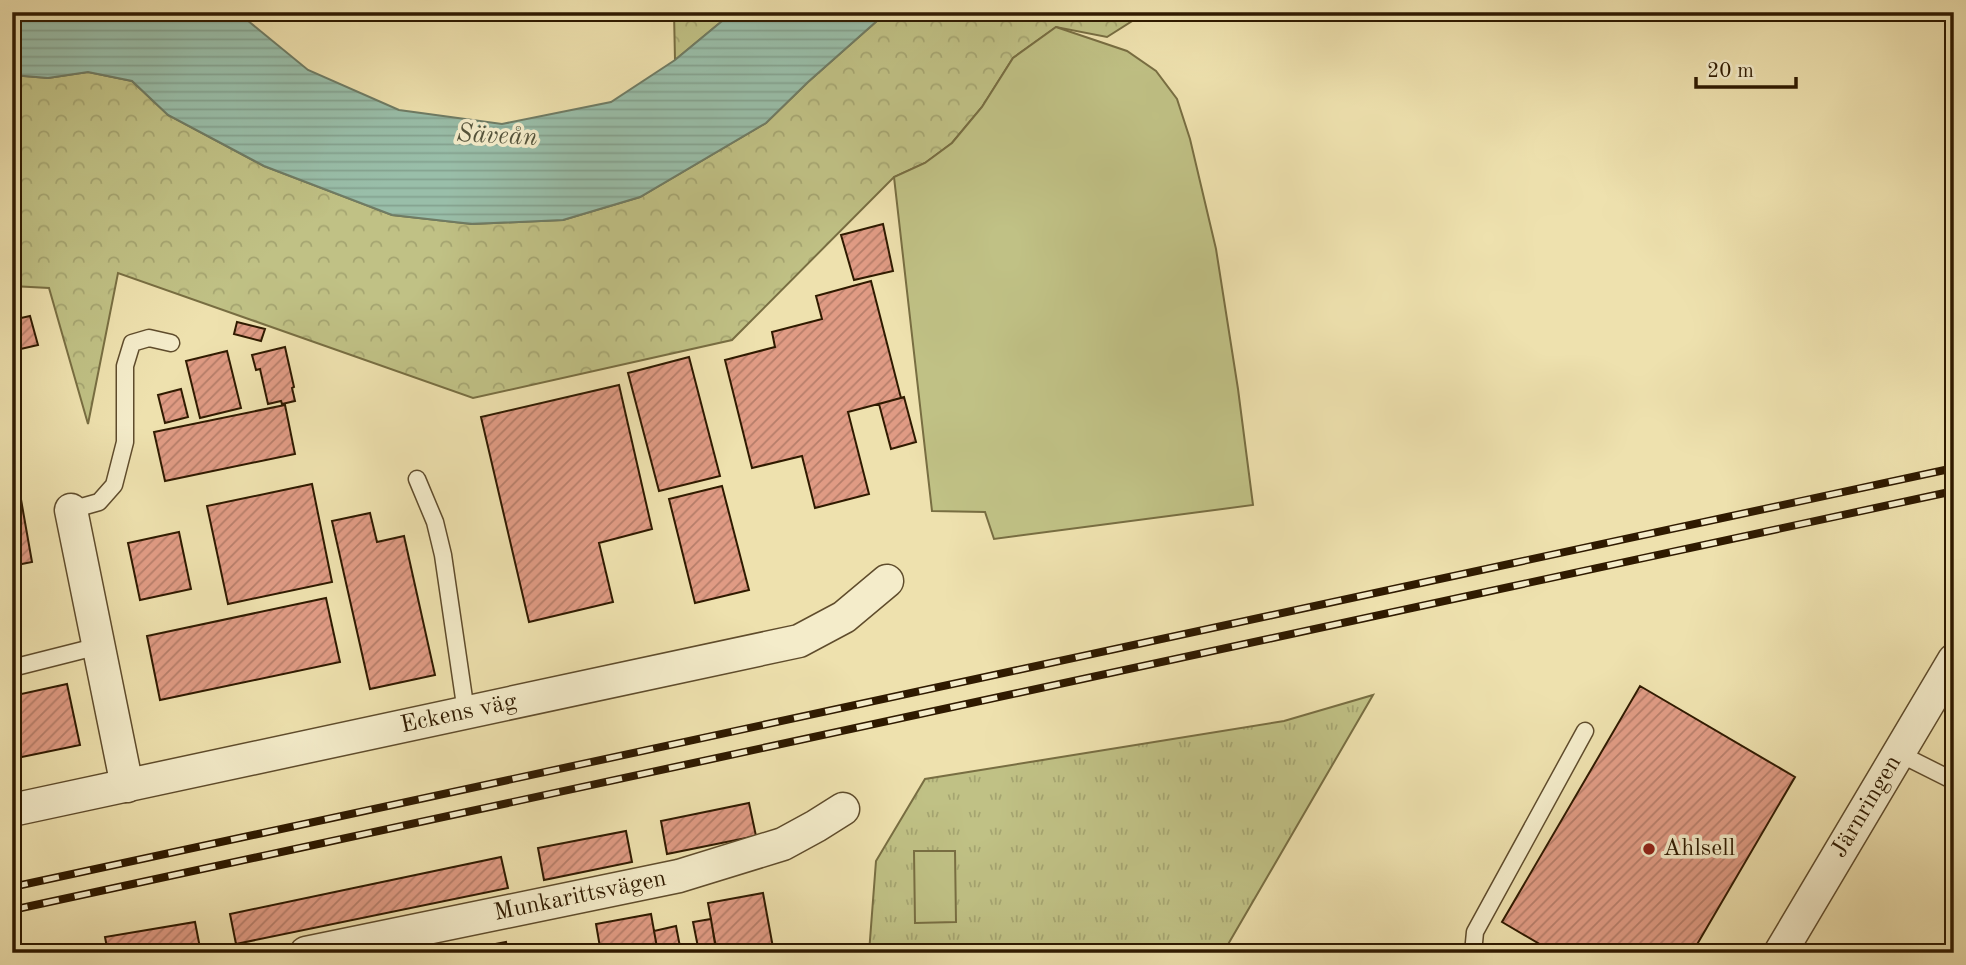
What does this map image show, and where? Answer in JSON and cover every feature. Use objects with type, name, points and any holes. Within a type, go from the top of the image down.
[{"type":"street","points":[[71,510],[127,786]]},
{"type":"street","name":"Eckens väg","points":[[12,810],[799,640],[844,617],[887,581]]},
{"type":"street","name":"Järnringen","points":[[1780,953],[1954,660]]},
{"type":"street","name":"Munkarittsvägen","points":[[306,953],[679,876],[783,844],[843,809]]},
{"type":"lane","points":[[71,510],[99,502],[114,485],[125,442],[125,366],[132,343],[149,338],[171,343]]},
{"type":"lane","points":[[417,480],[435,522],[443,555],[466,712]]},
{"type":"lane","points":[[12,668],[99,646]]},
{"type":"lane","points":[[1473,953],[1475,932],[1585,731]]},
{"type":"lane","points":[[1898,753],[1954,781]]},
{"type":"green space","points":[[674,12],[733,12],[675,60]]},
{"type":"green space","points":[[887,12],[1136,12],[1140,16],[1107,37],[1056,27],[1013,58],[982,107],[952,143],[925,163],[894,177],[732,340],[473,398],[118,273],[88,424],[49,288],[12,286],[12,75],[48,78],[88,72],[132,81],[168,115],[264,166],[392,215],[472,224],[563,220],[640,197],[766,123]]},
{"type":"green space","points":[[1056,27],[1127,51],[1156,71],[1177,99],[1190,139],[1216,249],[1253,505],[994,539],[985,512],[932,511],[894,177],[925,163],[952,143],[982,107],[1013,58]]},
{"type":"green space","points":[[1373,695],[1223,953],[869,953],[876,861],[925,779],[1284,721]]},
{"type":"green space","points":[[914,851],[955,851],[956,922],[915,923]]},
{"type":"water","name":"Säveån","points":[[12,12],[233,12],[247,20],[308,70],[399,110],[502,124],[611,102],[675,60],[733,12],[887,12],[766,123],[640,197],[563,220],[472,224],[392,215],[264,166],[168,115],[132,81],[88,72],[48,78],[12,75]]},
{"type":"building","points":[[883,224],[893,271],[854,280],[841,235]]},
{"type":"building","points":[[871,281],[901,398],[848,412],[869,494],[815,508],[802,456],[752,468],[725,360],[775,347],[772,332],[822,319],[816,296]]},
{"type":"building","points":[[30,316],[38,345],[12,351],[12,320]]},
{"type":"building","points":[[237,322],[265,329],[261,341],[234,334]]},
{"type":"building","points":[[285,347],[295,401],[268,404],[260,369],[256,370],[252,355]]},
{"type":"building","points":[[227,351],[241,408],[200,418],[186,361]]},
{"type":"building","points":[[689,357],[720,476],[659,491],[628,373]]},
{"type":"building","points":[[619,385],[652,529],[599,543],[613,602],[529,622],[481,417]]},
{"type":"building","points":[[181,389],[188,417],[165,423],[158,395]]},
{"type":"building","points":[[904,397],[916,442],[891,449],[879,404]]},
{"type":"building","points":[[285,405],[295,454],[165,481],[154,432]]},
{"type":"building","points":[[12,455],[32,562],[12,566]]},
{"type":"building","points":[[312,484],[332,582],[228,604],[207,506]]},
{"type":"building","points":[[722,486],[749,590],[695,603],[669,499]]},
{"type":"building","points":[[370,513],[377,542],[404,536],[435,675],[370,689],[332,521]]},
{"type":"building","points":[[179,532],[191,589],[140,600],[128,543]]},
{"type":"building","points":[[326,598],[340,662],[160,700],[147,636]]},
{"type":"building","points":[[67,684],[80,745],[12,759],[12,696]]},
{"type":"building","name":"Ahlsell","points":[[1640,686],[1795,777],[1692,953],[1555,953],[1502,922]]},
{"type":"building","points":[[749,803],[756,836],[667,854],[661,821]]},
{"type":"building","points":[[626,831],[632,862],[544,880],[538,848]]},
{"type":"building","points":[[501,857],[508,888],[236,944],[230,914]]},
{"type":"building","points":[[763,893],[774,953],[717,953],[708,903]]},
{"type":"building","points":[[651,914],[658,953],[601,953],[596,924]]},
{"type":"building","points":[[711,919],[715,944],[698,947],[693,922]]},
{"type":"building","points":[[195,922],[201,953],[108,953],[105,937]]},
{"type":"building","points":[[676,926],[681,952],[658,953],[654,931]]},
{"type":"building","points":[[506,942],[508,953],[449,953]]},
{"type":"railway","points":[[12,887],[1954,468]]},
{"type":"railway","points":[[12,910],[1954,491]]},
{"type":"place","name":"Ahlsell","points":[[1649,849]]}]
